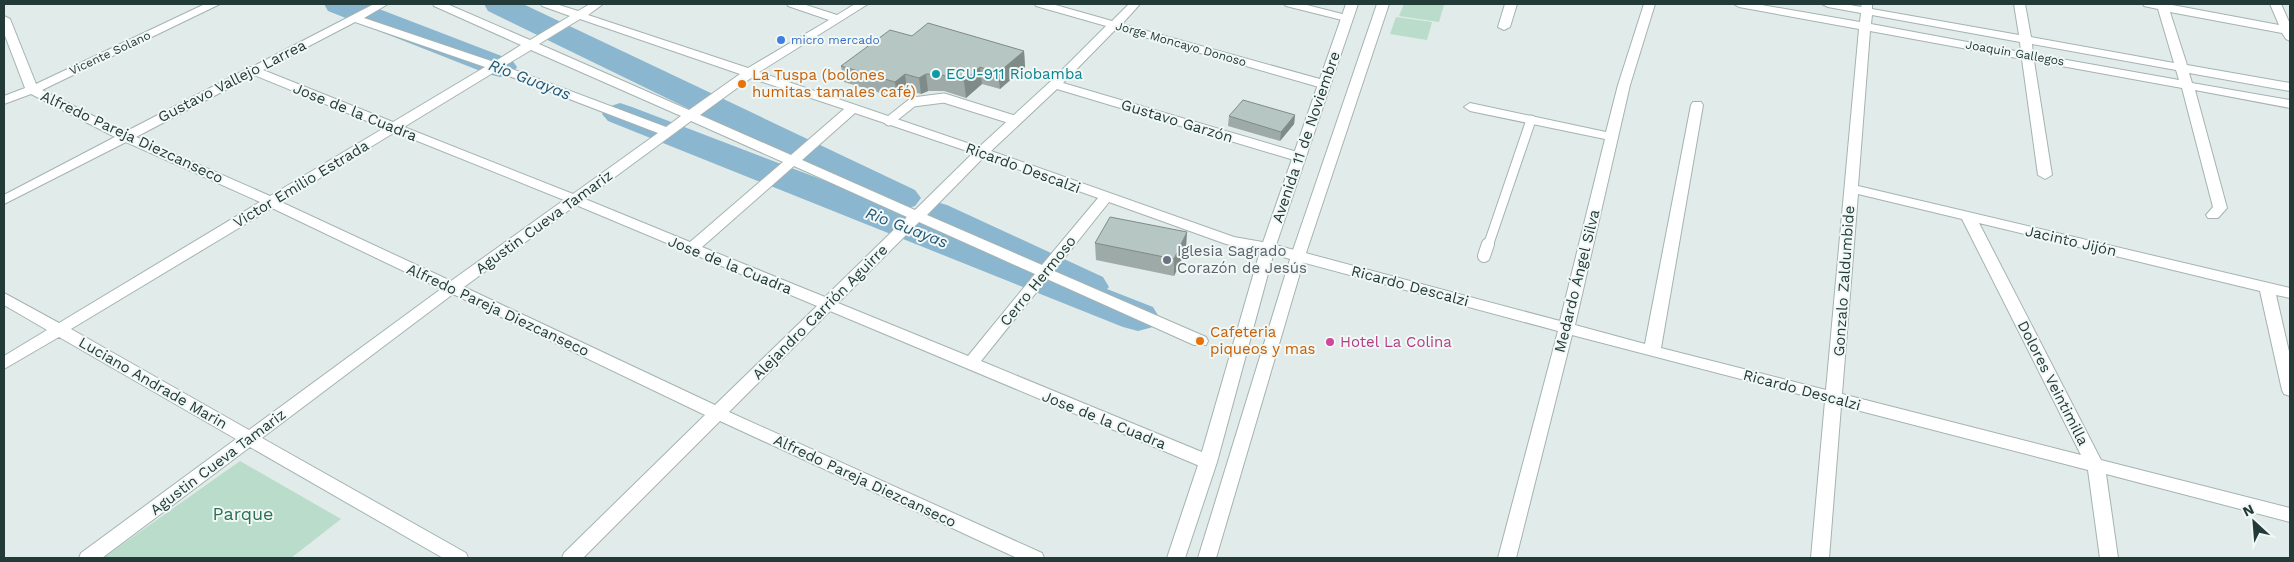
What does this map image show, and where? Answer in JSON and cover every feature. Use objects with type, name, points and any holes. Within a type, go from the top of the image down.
[{"type":"street","name":"Vicente Solano","points":[[4,100],[32,90],[214,4]]},
{"type":"street","name":"Gustavo Vallejo Larrea","points":[[4,200],[251,70],[382,4]]},
{"type":"street","points":[[438,4],[1200,341],[455,4]]},
{"type":"street","name":"Ricardo Descalzi","points":[[546,4],[982,152],[1224,239],[1268,248],[1566,329],[2096,467],[2290,515]]},
{"type":"street","name":"Victor Emilio Estrada","points":[[4,363],[598,4]]},
{"type":"street","points":[[792,4],[839,18]]},
{"type":"street","name":"Agustin Cueva Tamariz","points":[[88,558],[666,132],[749,73],[863,4]]},
{"type":"street","name":"Jorge Moncayo Donoso","points":[[1040,4],[1323,84]]},
{"type":"street","name":"Alejandro Carrión Aguirre","points":[[571,558],[719,414],[1014,120],[1055,84],[1136,4]]},
{"type":"street","points":[[1290,4],[1349,11]]},
{"type":"street","name":"Avenida 11 de Noviembre","points":[[1207,558],[1298,256],[1383,4]]},
{"type":"street","points":[[1504,27],[1511,4]]},
{"type":"street","name":"Medardo Ángel Silva","points":[[1507,558],[1566,329],[1624,85],[1650,4]]},
{"type":"street","name":"Joaquin Gallegos","points":[[1739,4],[2290,104]]},
{"type":"street","points":[[1828,4],[1867,7],[2290,87]]},
{"type":"street","points":[[2020,4],[2044,175]]},
{"type":"street","points":[[2148,4],[2162,5],[2289,33]]},
{"type":"street","points":[[2276,4],[2289,33]]},
{"type":"street","points":[[2162,5],[2187,85],[2220,208],[2213,215]]},
{"type":"street","name":"Gonzalo Zaldumbide","points":[[1820,558],[1867,7]]},
{"type":"street","name":"Avenida 11 de Noviembre","points":[[1176,558],[1208,462],[1268,248],[1349,11]]},
{"type":"street","points":[[354,18],[494,66],[666,132]]},
{"type":"street","name":"Alfredo Pareja Diezcanseco","points":[[4,19],[32,90],[125,137],[272,202],[719,414],[1035,558]]},
{"type":"street","name":"Jose de la Cuadra","points":[[251,70],[576,200],[690,249],[1208,462]]},
{"type":"street","name":"Gustavo Garzón","points":[[1055,84],[1299,158]]},
{"type":"street","points":[[1652,351],[1697,105]]},
{"type":"street","points":[[1470,107],[1612,138]]},
{"type":"street","points":[[690,249],[852,109]]},
{"type":"street","name":"Jacinto Jijón","points":[[1851,188],[2290,293]]},
{"type":"street","name":"Cerro Hermoso","points":[[970,364],[1106,197]]},
{"type":"street","name":"Dolores Veintimilla","points":[[1968,216],[2096,467],[2109,558]]},
{"type":"street","points":[[2267,288],[2290,390]]},
{"type":"street","name":"Luciano Andrade Marin","points":[[4,298],[459,558]]},
{"type":"lane","points":[[889,121],[913,102],[939,98],[1014,120]]},
{"type":"lane","points":[[1484,256],[1531,120]]},
{"type":"green space","points":[[1404,4],[1444,5],[1439,22],[1399,16]]},
{"type":"green space","points":[[1396,17],[1432,22],[1427,40],[1390,34]]},
{"type":"green space","name":"Parque","points":[[240,461],[341,519],[291,558],[103,558]]},
{"type":"building","points":[[928,23],[1024,51],[998,73],[980,67],[964,81],[942,75],[926,74],[919,78],[905,74],[895,82],[841,66],[890,30],[912,36]]},
{"type":"building","points":[[1243,100],[1295,115],[1281,132],[1229,116]]},
{"type":"building","points":[[1110,217],[1187,232],[1174,259],[1095,243]]},
{"type":"waterway","name":"Rio Guayas","points":[[339,4],[500,67]]},
{"type":"waterway","name":"Rio Guayas","points":[[499,4],[902,198]]},
{"type":"waterway","name":"Rio Guayas","points":[[620,114],[1138,317]]},
{"type":"waterway","name":"Rio Guayas","points":[[933,213],[1088,287]]},
{"type":"place","name":"micro mercado","points":[[781,40]]},
{"type":"place","name":"ECU-911 Riobamba","points":[[936,74]]},
{"type":"place","name":"La Tuspa (bolones humitas tamales café)","points":[[742,84]]},
{"type":"place","name":"Iglesia Sagrado Corazón de Jesús","points":[[1167,260]]},
{"type":"place","name":"Cafeteria piqueos y mas","points":[[1200,341]]},
{"type":"place","name":"Hotel La Colina","points":[[1330,342]]}]
